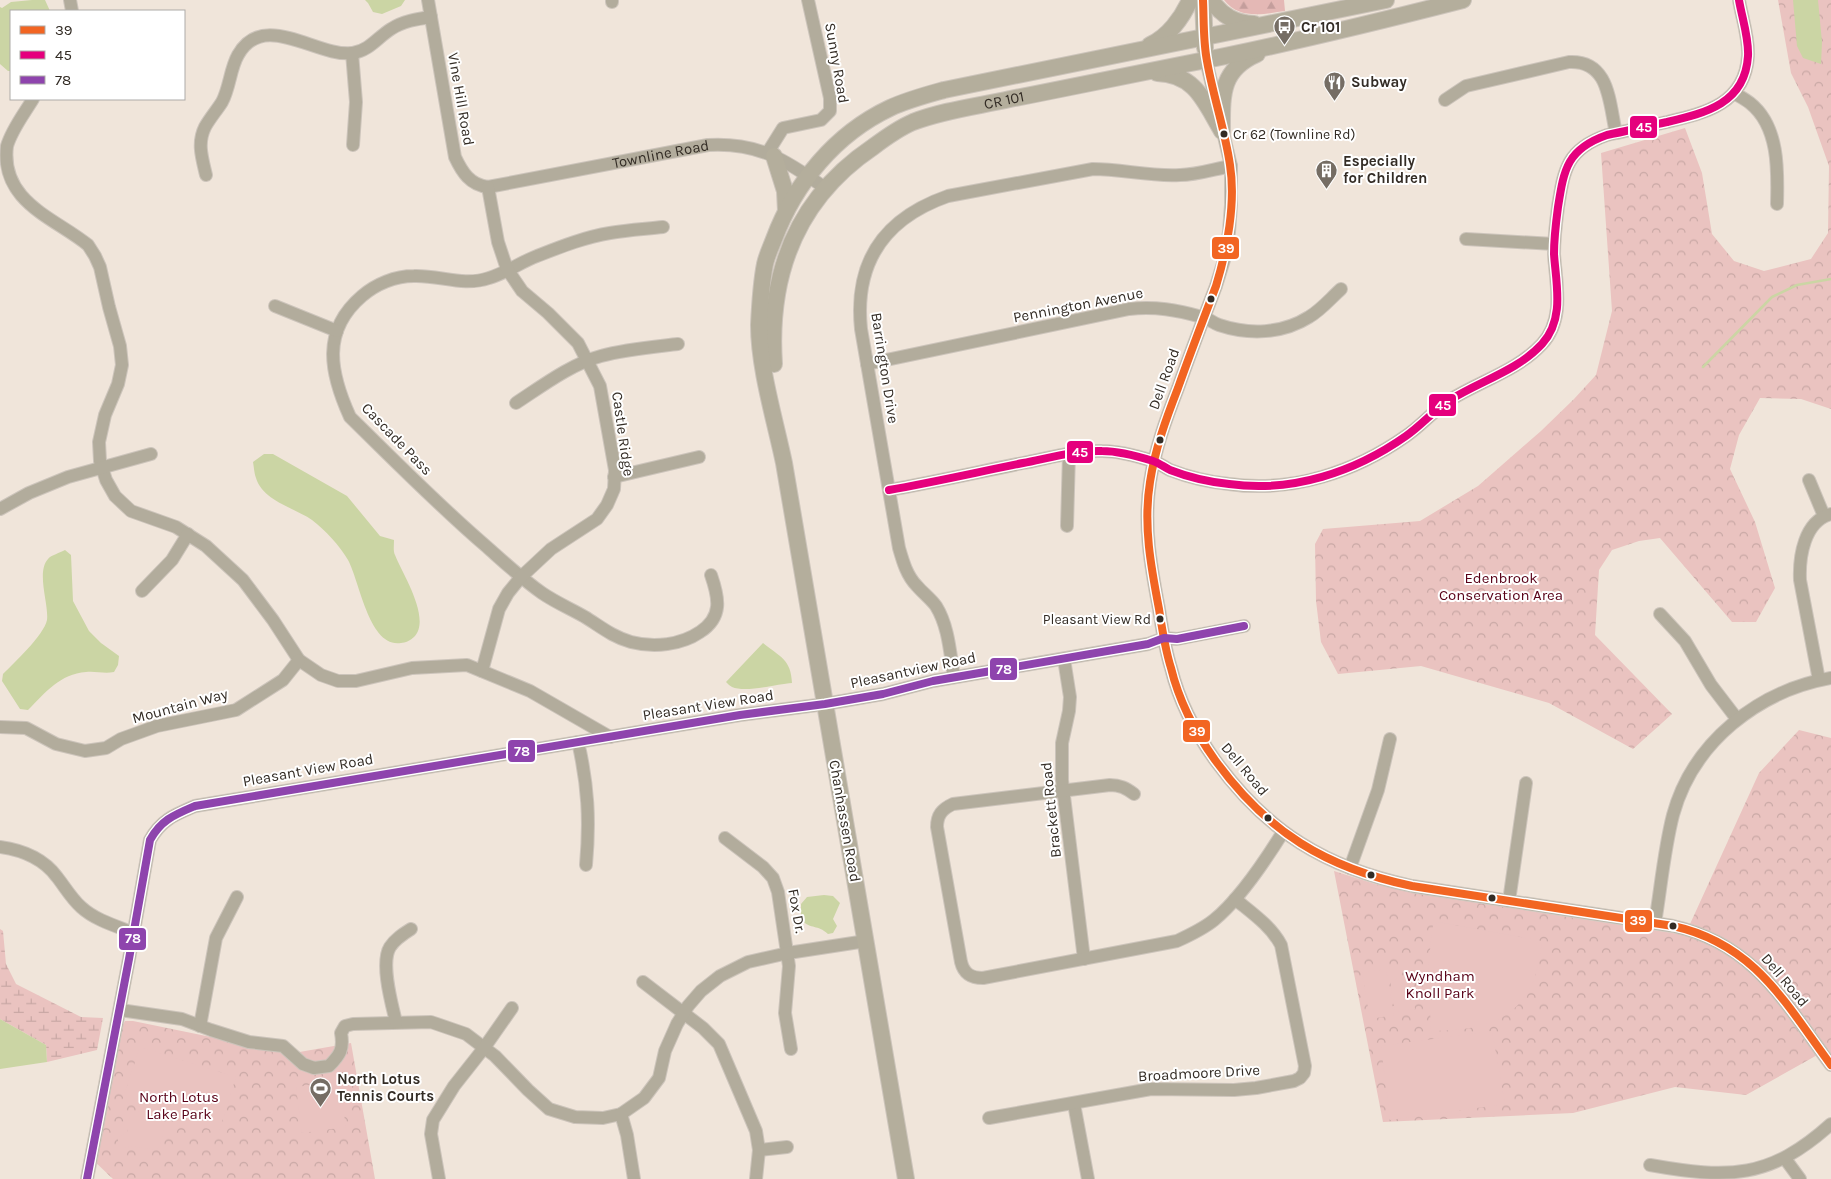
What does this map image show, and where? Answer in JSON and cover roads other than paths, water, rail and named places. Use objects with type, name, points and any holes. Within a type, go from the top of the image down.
[{"type":"main road","name":"CR 101","points":[[1136,51],[1155,43],[1168,33],[1190,0]]},
{"type":"main road","points":[[1203,0],[1206,60],[1325,35],[1463,0]]},
{"type":"main road","points":[[1211,0],[1223,14],[1233,20],[1252,24],[1269,24]]},
{"type":"main road","points":[[1204,37],[1386,0]]},
{"type":"main road","name":"CR 101","points":[[807,176],[837,144],[854,131],[890,109],[917,97],[1204,37]]},
{"type":"main road","points":[[1222,131],[1224,91],[1233,70],[1250,57],[1274,46]]},
{"type":"main road","name":"CR 101","points":[[784,463],[772,344],[781,270],[800,225],[818,196],[838,174],[885,138],[912,122],[942,114],[1206,60]]},
{"type":"main road","points":[[1132,74],[1160,73],[1189,82],[1201,96],[1222,131]]},
{"type":"main road","points":[[771,154],[785,190],[786,211]]},
{"type":"main road","points":[[784,463],[768,385],[759,326],[761,287],[766,262],[786,211],[807,176]]},
{"type":"main road","name":"Chanhassen Road","points":[[784,463],[906,1179]]},
{"type":"street","name":"Vine Hill Road","points":[[428,0],[455,157],[460,168],[474,184],[488,187]]},
{"type":"street","name":"Sunny Road","points":[[771,154],[783,128],[821,120],[830,111],[830,98],[808,0]]},
{"type":"street","points":[[889,490],[1069,454],[1103,451],[1153,462],[1200,479],[1230,484],[1262,486],[1293,483],[1324,476],[1354,466],[1382,452],[1408,435],[1448,401],[1506,370],[1532,354],[1543,343],[1557,315],[1558,300],[1554,244],[1565,171],[1572,158],[1581,148],[1594,140],[1616,133],[1698,115],[1713,109],[1734,93],[1742,80],[1748,55],[1739,0]]},
{"type":"street","points":[[206,175],[200,148],[201,137],[230,85],[237,56],[252,40],[273,34],[335,51],[352,53],[371,46],[392,28],[403,23],[431,17]]},
{"type":"street","points":[[352,53],[356,102],[353,145]]},
{"type":"street","name":"Dell Road","points":[[1206,60],[1230,166],[1231,205],[1229,232],[1221,268],[1153,462],[1146,514],[1148,545],[1171,669],[1200,738],[1230,781],[1244,797],[1283,832],[1304,846],[1378,879],[1412,886],[1655,923],[1684,928],[1705,935],[1738,953],[1756,968],[1769,982],[1831,1065]]},
{"type":"street","points":[[1445,100],[1466,86],[1569,62],[1578,62],[1587,64],[1601,76],[1605,85],[1616,133]]},
{"type":"street","points":[[1734,93],[1750,102],[1767,124],[1772,137],[1775,156],[1778,180],[1777,204]]},
{"type":"street","points":[[32,100],[4,142],[6,176],[19,199],[88,245],[96,256],[100,267],[120,346],[122,365],[118,384],[105,415],[99,442],[102,468],[106,480],[116,496],[131,511],[176,527],[206,546],[242,580],[273,620],[299,660],[321,675],[338,681],[356,680],[412,668],[466,665],[530,691],[610,737]]},
{"type":"street","name":"Townline Road","points":[[488,187],[708,145],[744,146],[771,154],[825,188]]},
{"type":"street","name":"Barrington Drive","points":[[954,678],[946,631],[941,617],[935,606],[916,586],[903,562],[889,490],[859,309],[860,290],[873,254],[897,224],[930,202],[948,196],[1094,169],[1114,169],[1182,176],[1230,166]]},
{"type":"street","name":"Castle Ridge","points":[[482,671],[499,609],[520,577],[551,549],[597,519],[608,505],[614,490],[615,470],[600,386],[589,361],[578,343],[548,313],[522,291],[508,269],[498,242],[488,187]]},
{"type":"street","name":"Cascade Pass","points":[[663,227],[609,233],[569,244],[491,278],[475,282],[416,276],[392,279],[370,289],[351,306],[338,324],[334,343],[333,369],[340,394],[350,417],[464,527],[520,577],[544,594],[612,635],[632,642],[649,645],[675,643],[689,639],[710,624],[717,611],[718,595],[711,575]]},
{"type":"street","points":[[1466,239],[1554,244]]},
{"type":"street","name":"Pennington Avenue","points":[[867,364],[1130,309],[1150,307],[1171,309],[1204,317],[1217,324],[1238,330],[1257,332],[1275,330],[1309,317],[1340,289]]},
{"type":"street","points":[[275,306],[337,330]]},
{"type":"street","points":[[516,404],[547,384],[600,356],[678,344]]},
{"type":"street","points":[[0,509],[29,493],[68,477],[151,454]]},
{"type":"street","points":[[1067,526],[1069,454]]},
{"type":"street","points":[[614,477],[698,457]]},
{"type":"street","points":[[1655,923],[1668,838],[1674,813],[1683,788],[1696,765],[1711,744],[1737,719],[1773,696],[1798,686],[1825,679],[1800,580],[1800,566],[1806,539],[1816,522],[1828,515],[1809,480]]},
{"type":"street","points":[[142,591],[172,560],[188,534]]},
{"type":"street","points":[[1660,614],[1685,641],[1711,685],[1737,719]]},
{"type":"street","name":"Pleasantview Road","points":[[825,704],[883,694],[916,685],[1148,644],[1164,638],[1177,639],[1244,626]]},
{"type":"street","name":"Brackett Road","points":[[1064,659],[1070,697],[1070,711],[1062,743],[1061,762],[1084,959]]},
{"type":"street","name":"Mountain Way","points":[[0,727],[26,728],[56,744],[85,751],[106,748],[157,726],[236,710],[282,680],[299,660]]},
{"type":"street","name":"Pleasant View Road","points":[[87,1179],[120,1010],[150,840],[156,828],[179,813],[195,806],[740,714],[825,704]]},
{"type":"street","points":[[1350,868],[1378,790],[1390,739]]},
{"type":"street","points":[[578,742],[588,798],[586,865]]},
{"type":"street","points":[[1509,901],[1526,782]]},
{"type":"street","points":[[1134,794],[1127,788],[1118,785],[953,804],[940,812],[937,819],[937,827],[962,970],[975,978],[983,978],[1177,941],[1213,921],[1235,899],[1283,832]]},
{"type":"street","name":"Fox Dr.","points":[[725,838],[773,878],[778,892],[788,953],[789,966],[785,1013],[791,1049]]},
{"type":"street","points":[[0,846],[36,857],[49,867],[82,909],[105,923],[134,932]]},
{"type":"street","points":[[200,1026],[216,938],[237,897]]},
{"type":"street","name":"Broadmoore Drive","points":[[988,1118],[1151,1089],[1234,1090],[1300,1078],[1304,1073],[1305,1066],[1281,946],[1276,935],[1235,899]]},
{"type":"street","points":[[396,1022],[386,957],[397,939],[411,929]]},
{"type":"street","points":[[120,1010],[182,1019],[249,1042],[283,1046],[303,1064],[314,1068],[329,1066],[340,1054],[341,1033],[345,1026],[396,1022],[432,1022],[466,1034],[495,1056],[549,1109],[575,1117],[602,1118],[621,1114],[644,1098],[659,1078],[665,1051],[676,1024],[701,991],[720,976],[748,962],[788,953],[866,941]]},
{"type":"street","points":[[642,982],[703,1028],[719,1044],[756,1131],[759,1150],[756,1179]]},
{"type":"street","points":[[439,1179],[431,1134],[432,1120],[454,1086],[512,1008]]},
{"type":"street","points":[[1074,1104],[1088,1179]]},
{"type":"street","points":[[621,1114],[627,1135],[634,1179]]},
{"type":"street","points":[[1650,1165],[1686,1174],[1710,1177],[1733,1177],[1756,1172],[1786,1160],[1804,1148],[1831,1124]]},
{"type":"street","points":[[759,1150],[787,1147]]},
{"type":"street","points":[[1786,1160],[1800,1179]]},
{"type":"waterway","points":[[1703,367],[1772,297],[1797,285],[1831,279]]},
{"type":"place","name":"Cr 101","points":[[1285,46]]},
{"type":"place","name":"Subway","points":[[1335,101]]},
{"type":"place","name":"Cr 62 (Townline Rd)","points":[[1224,134]]},
{"type":"place","name":"Especially for Children","points":[[1327,189]]},
{"type":"place","name":"Pleasant View Rd","points":[[1160,619]]},
{"type":"place","name":"North Lotus Tennis Courts","points":[[321,1107]]},
{"type":"park label","name":"Edenbrook Conservation Area","points":[[1501,586]]},
{"type":"park label","name":"Wyndham Knoll Park","points":[[1440,984]]},
{"type":"park label","name":"North Lotus Lake Park","points":[[179,1106]]}]
